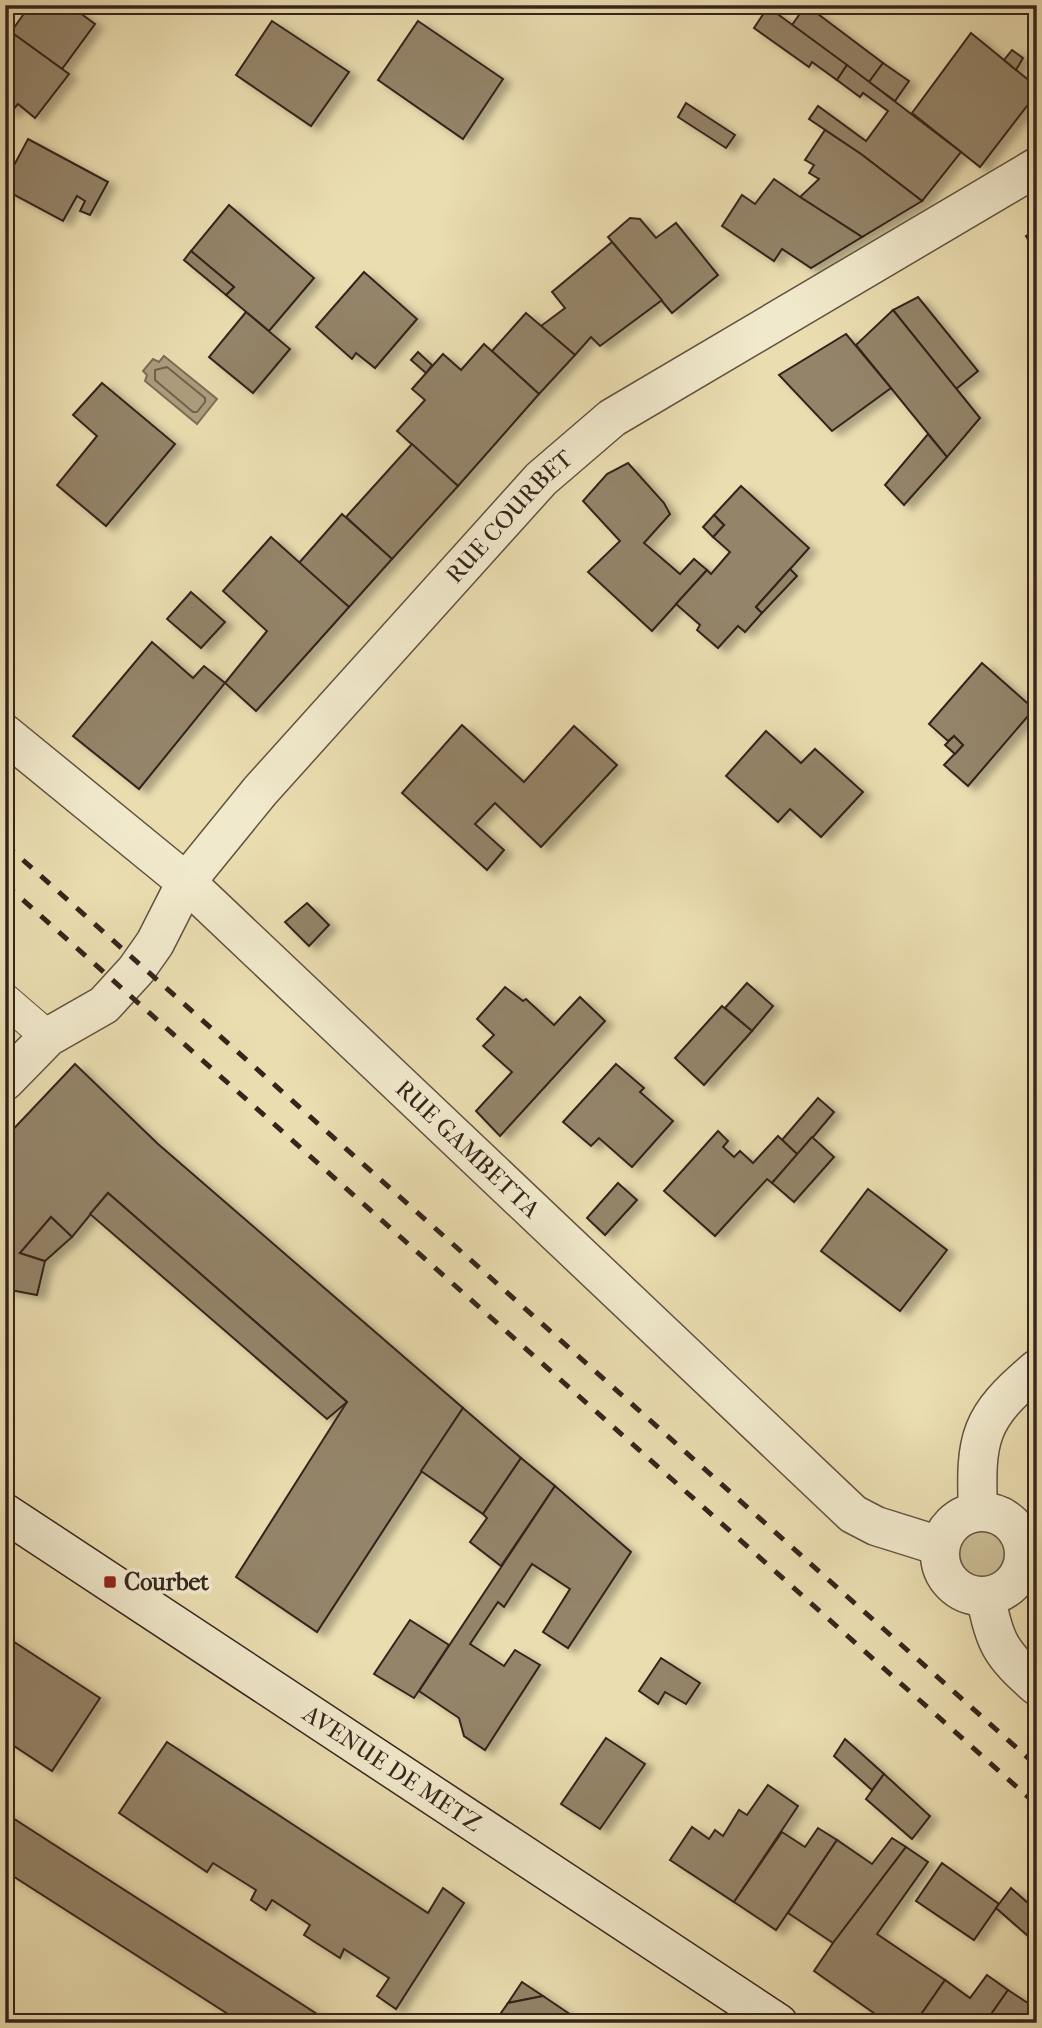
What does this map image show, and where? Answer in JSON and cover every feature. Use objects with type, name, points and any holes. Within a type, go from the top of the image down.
[{"type":"street","name":"RUE COURBET","points":[[5,1081],[48,1037],[104,1006],[136,970],[155,943],[186,882],[260,791],[541,479],[612,418],[1037,167]]},
{"type":"street","name":"RUE GAMBETTA","points":[[5,734],[186,882],[853,1514],[876,1526],[940,1546]]},
{"type":"street","points":[[978,1511],[977,1481],[982,1437],[992,1414],[1004,1399],[1037,1369]]},
{"type":"street","points":[[978,1511],[998,1514],[1030,1542],[1016,1579],[1002,1591],[986,1597],[966,1593],[950,1582],[940,1565],[940,1546],[947,1529],[960,1517],[978,1511]]},
{"type":"street","name":"AVENUE DE METZ","points":[[5,1513],[778,2023]]},
{"type":"street","points":[[986,1597],[991,1628],[998,1646],[1014,1666],[1037,1686]]},
{"type":"lane","points":[[5,1000],[48,1037]]},
{"type":"shaded area","points":[[983,1519],[1008,1529],[1018,1554],[1008,1579],[983,1589],[958,1579],[948,1554],[958,1529]]},
{"type":"water","points":[[164,356],[217,399],[197,424],[145,381],[147,375],[143,371],[153,359],[159,362]]},
{"type":"building","points":[[30,5],[69,5],[95,24],[62,69],[11,32]]},
{"type":"building","points":[[806,5],[883,63],[869,82],[792,25]]},
{"type":"building","points":[[768,7],[847,65],[837,80],[812,62],[809,67],[754,28]]},
{"type":"building","points":[[272,21],[349,72],[311,126],[236,75]]},
{"type":"building","points":[[418,21],[503,79],[463,139],[378,80]]},
{"type":"building","points":[[11,32],[69,74],[35,118],[18,104],[11,112],[5,108],[5,41]]},
{"type":"building","points":[[971,33],[1037,87],[1037,93],[980,167],[912,113]]},
{"type":"building","points":[[1012,50],[1023,58],[1016,70],[1004,60]]},
{"type":"building","points":[[883,63],[909,81],[895,101],[869,82]]},
{"type":"building","points":[[847,65],[961,152],[922,201],[861,154],[809,119],[818,106],[866,141],[888,111],[863,93],[860,97],[837,80]]},
{"type":"building","points":[[686,103],[735,135],[726,148],[678,117]]},
{"type":"building","points":[[825,130],[922,201],[862,237],[800,197],[819,179],[809,173],[814,165],[805,160]]},
{"type":"building","points":[[28,139],[108,182],[90,215],[80,211],[85,201],[77,196],[63,221],[5,190],[5,182]]},
{"type":"building","points":[[774,179],[862,237],[811,268],[782,249],[774,261],[722,226],[742,195],[755,204]]},
{"type":"building","points":[[229,205],[314,278],[269,331],[226,295],[234,287],[191,251]]},
{"type":"building","points":[[630,218],[640,219],[656,238],[676,223],[718,275],[672,313],[608,237]]},
{"type":"building","points":[[1037,229],[1037,255],[1026,236]]},
{"type":"building","points":[[612,242],[662,300],[600,346],[591,337],[575,355],[541,326],[565,308],[552,292]]},
{"type":"building","points":[[191,251],[234,287],[226,295],[184,260]]},
{"type":"building","points":[[364,272],[417,319],[375,368],[356,353],[352,359],[316,327]]},
{"type":"building","points":[[918,297],[978,371],[956,389],[893,310]]},
{"type":"building","points":[[893,310],[980,418],[947,457],[856,345]]},
{"type":"building","points":[[246,312],[290,349],[253,393],[209,357]]},
{"type":"building","points":[[526,313],[575,355],[539,394],[492,351]]},
{"type":"building","points":[[846,334],[891,388],[832,431],[779,375]]},
{"type":"building","points":[[484,344],[539,394],[458,486],[397,431],[425,400],[412,389],[443,354],[461,370]]},
{"type":"building","points":[[418,352],[432,365],[426,373],[411,360]]},
{"type":"building","points":[[102,383],[175,444],[106,526],[57,485],[97,436],[73,415]]},
{"type":"building","points":[[928,434],[947,457],[904,505],[885,485]]},
{"type":"building","points":[[412,444],[458,486],[392,559],[346,517]]},
{"type":"building","points":[[628,463],[664,503],[670,514],[644,543],[680,574],[694,559],[707,570],[652,631],[588,572],[620,541],[583,501],[607,474]]},
{"type":"building","points":[[741,486],[809,548],[756,607],[762,613],[745,632],[738,626],[718,648],[697,630],[700,625],[676,604],[707,570],[711,574],[730,552],[713,537],[724,525],[714,515]]},
{"type":"building","points":[[342,514],[392,559],[349,607],[299,563]]},
{"type":"building","points":[[714,515],[724,525],[713,537],[703,527]]},
{"type":"building","points":[[271,537],[349,607],[256,711],[225,683],[267,631],[223,591]]},
{"type":"building","points":[[790,569],[797,576],[762,613],[756,607]]},
{"type":"building","points":[[191,592],[225,622],[201,648],[167,619]]},
{"type":"building","points":[[152,642],[193,678],[204,666],[225,683],[139,789],[73,736]]},
{"type":"building","points":[[982,663],[1034,709],[968,786],[944,765],[963,745],[954,736],[948,741],[929,724]]},
{"type":"building","points":[[462,725],[524,782],[574,726],[617,765],[541,847],[495,803],[475,824],[504,850],[487,870],[402,793]]},
{"type":"building","points":[[766,731],[801,763],[815,749],[863,792],[821,837],[790,809],[778,822],[726,776]]},
{"type":"building","points":[[954,736],[963,745],[955,754],[945,745]]},
{"type":"building","points":[[307,903],[329,925],[309,946],[285,922]]},
{"type":"building","points":[[747,983],[773,1006],[752,1031],[725,1008]]},
{"type":"building","points":[[505,987],[523,1001],[526,999],[554,1025],[580,997],[605,1021],[500,1136],[476,1111],[512,1072],[483,1046],[494,1035],[477,1019]]},
{"type":"building","points":[[722,1006],[752,1031],[704,1085],[675,1058]]},
{"type":"building","points":[[75,1064],[158,1144],[463,1408],[317,1632],[236,1577],[347,1402],[108,1193],[72,1237],[51,1217],[20,1253],[45,1261],[37,1295],[5,1289],[5,1138]]},
{"type":"building","points":[[616,1064],[644,1088],[640,1092],[673,1121],[632,1167],[599,1138],[591,1146],[563,1122]]},
{"type":"building","points":[[818,1098],[834,1112],[798,1155],[782,1140]]},
{"type":"building","points":[[718,1131],[728,1141],[723,1147],[734,1157],[740,1151],[753,1163],[778,1136],[798,1155],[772,1183],[767,1179],[715,1236],[664,1191]]},
{"type":"building","points":[[812,1137],[834,1157],[794,1202],[772,1183]]},
{"type":"building","points":[[618,1183],[637,1200],[605,1235],[587,1218]]},
{"type":"building","points":[[868,1189],[947,1250],[900,1311],[821,1251]]},
{"type":"building","points":[[108,1193],[347,1402],[327,1419],[90,1214]]},
{"type":"building","points":[[51,1217],[72,1237],[45,1261],[20,1253]]},
{"type":"building","points":[[463,1408],[521,1458],[483,1514],[421,1471]]},
{"type":"building","points":[[521,1458],[555,1486],[501,1566],[470,1542],[487,1518],[483,1514]]},
{"type":"building","points":[[555,1486],[631,1552],[568,1648],[543,1632],[570,1589],[532,1564],[504,1607],[498,1602],[470,1644],[504,1666],[515,1650],[540,1665],[485,1750],[464,1736],[459,1718],[419,1691]]},
{"type":"building","points":[[410,1620],[449,1645],[414,1698],[374,1674]]},
{"type":"building","points":[[5,1636],[100,1698],[52,1771],[5,1740]]},
{"type":"building","points":[[661,1658],[700,1683],[686,1704],[665,1692],[658,1704],[639,1691]]},
{"type":"building","points":[[606,1738],[645,1764],[600,1829],[561,1804]]},
{"type":"building","points":[[845,1739],[884,1774],[872,1790],[834,1756]]},
{"type":"building","points":[[167,1742],[428,1913],[443,1888],[464,1903],[396,2009],[377,1996],[389,1978],[344,1949],[340,1958],[304,1935],[310,1925],[272,1900],[266,1910],[251,1900],[256,1890],[213,1863],[207,1872],[119,1813]]},
{"type":"building","points":[[884,1774],[930,1816],[912,1839],[866,1799]]},
{"type":"building","points":[[768,1785],[798,1806],[734,1902],[670,1860],[692,1827],[709,1839],[715,1830],[723,1836],[739,1810],[747,1815]]},
{"type":"building","points":[[5,1813],[331,2023],[242,2023],[5,1871]]},
{"type":"building","points":[[818,1828],[837,1840],[776,1930],[734,1902],[782,1832],[805,1847]]},
{"type":"building","points":[[892,1838],[906,1847],[833,1943],[788,1913],[837,1840],[872,1864]]},
{"type":"building","points":[[906,1847],[928,1862],[877,1934],[945,1980],[915,2023],[888,2023],[814,1971]]},
{"type":"building","points":[[942,1863],[999,1904],[974,1940],[916,1901]]},
{"type":"building","points":[[1011,1888],[1037,1911],[1037,1944],[996,1908]]},
{"type":"building","points":[[987,1975],[1008,1990],[985,2023],[915,2023],[945,1980],[970,1998]]},
{"type":"building","points":[[522,1982],[543,1996],[508,2003]]},
{"type":"building","points":[[1008,1990],[1037,2009],[1037,2023],[985,2023]]},
{"type":"building","points":[[543,1996],[583,2023],[494,2023],[508,2003]]},
{"type":"railway","points":[[5,844],[1037,1766]]},
{"type":"railway","points":[[5,884],[1037,1805]]},
{"type":"place","name":"Courbet","points":[[110,1582]]}]
